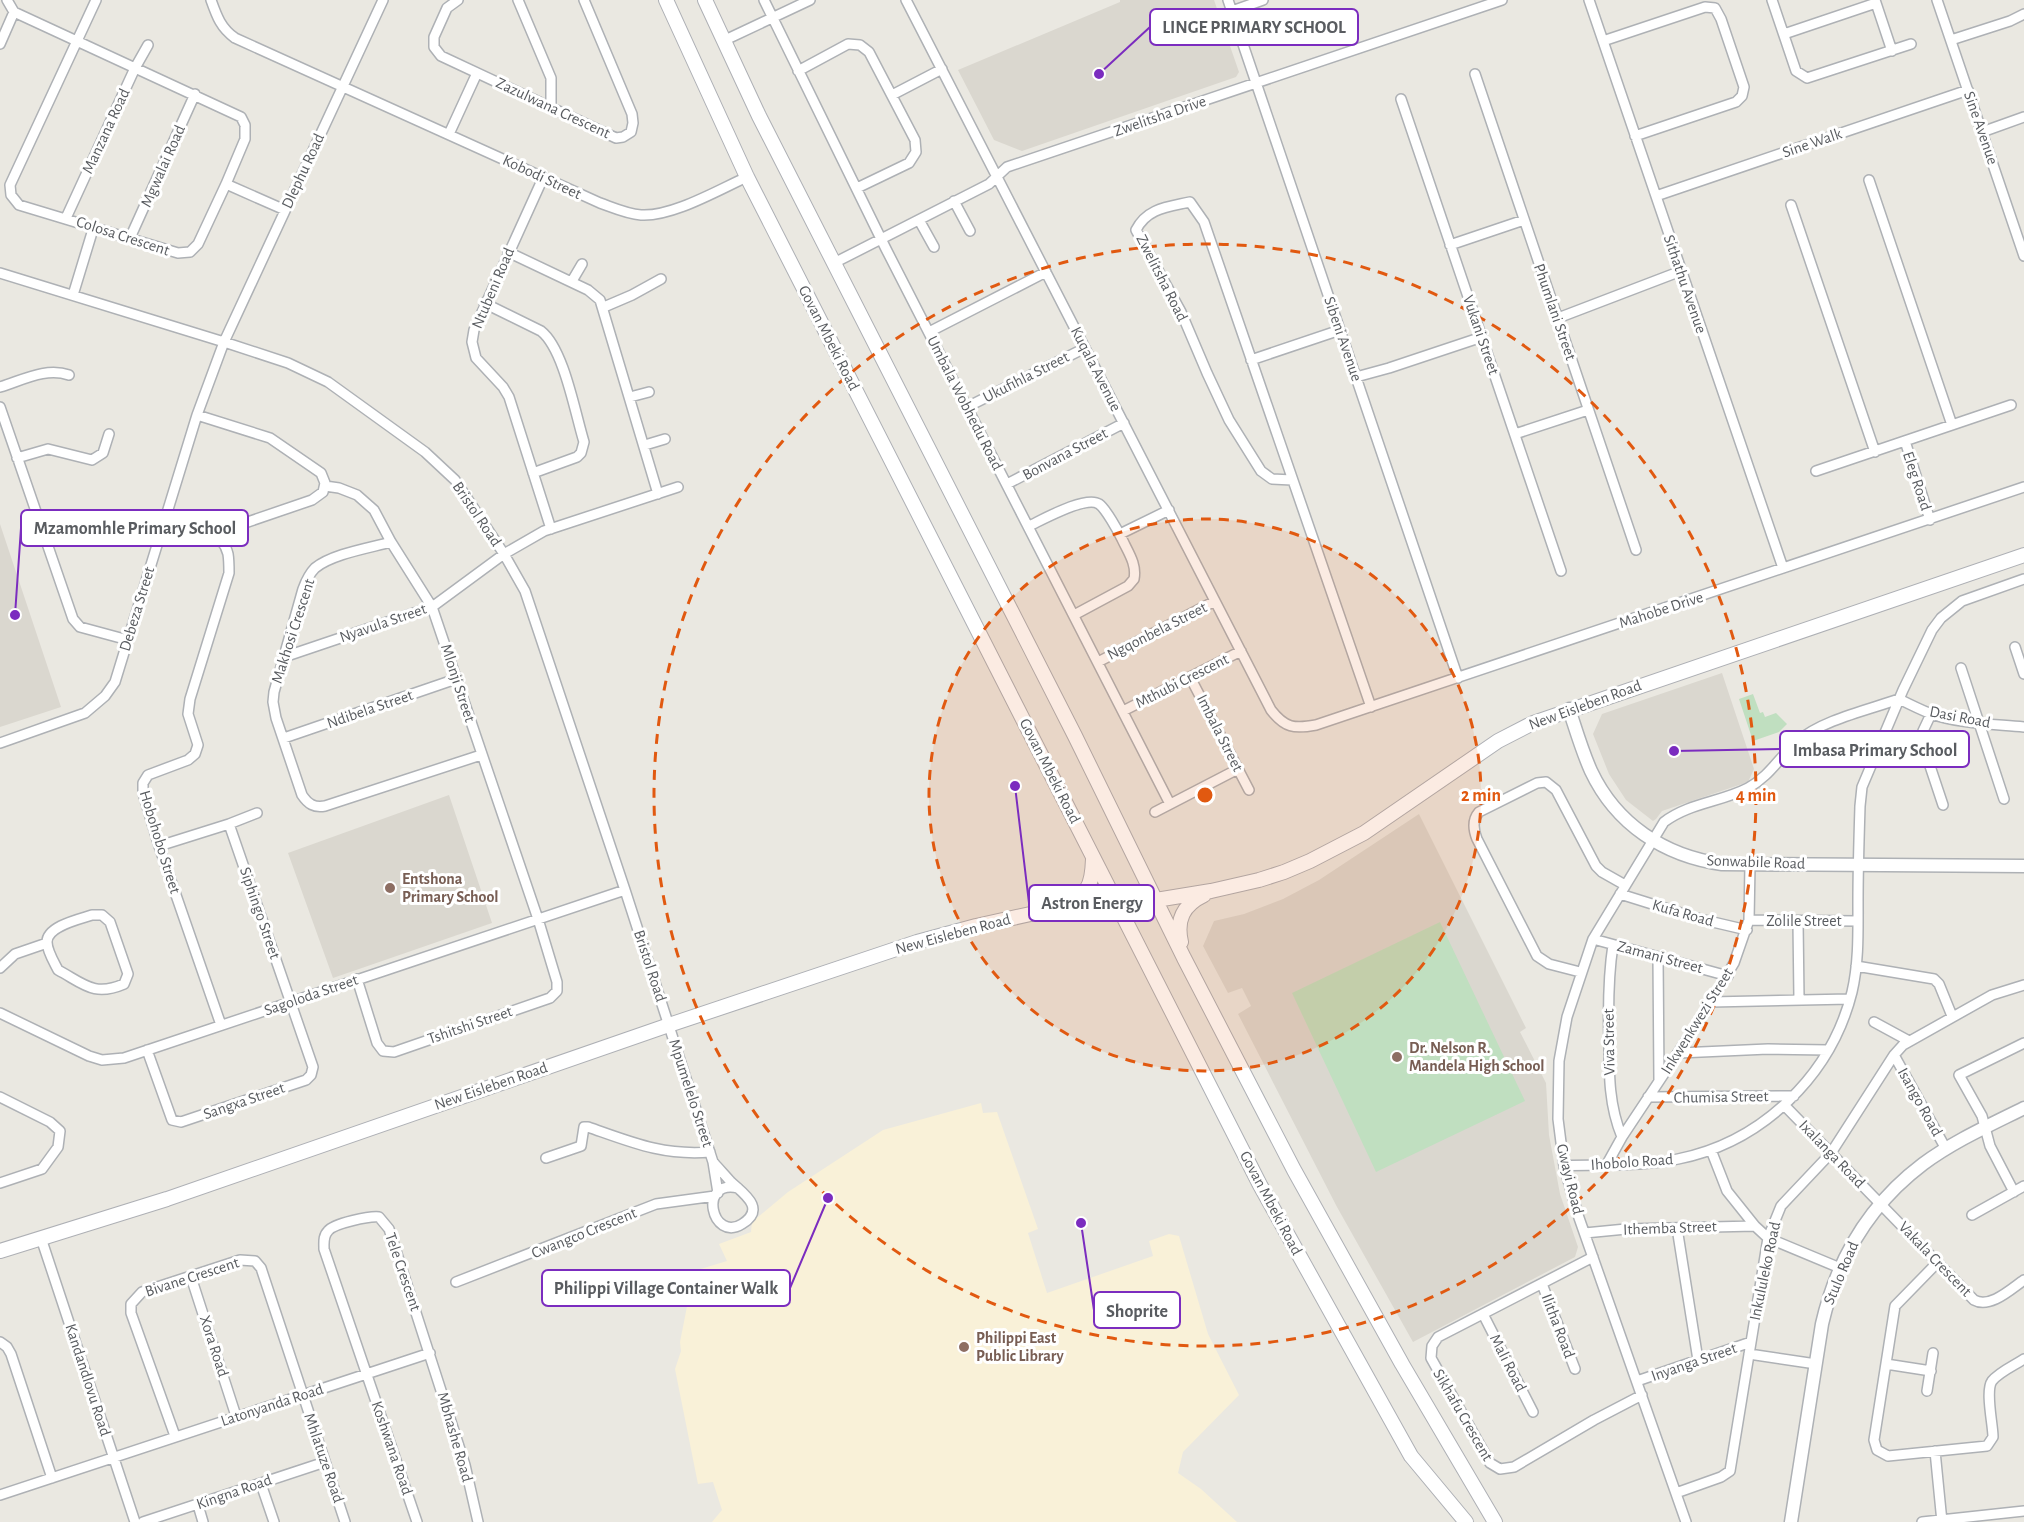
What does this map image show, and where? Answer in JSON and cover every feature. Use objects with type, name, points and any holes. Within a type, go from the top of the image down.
[{"type":"main road","name":"Govan Mbeki Road","points":[[666,0],[747,177],[1260,1185],[1411,1456],[1466,1522]]},
{"type":"main road","points":[[705,0],[759,116],[1293,1170],[1495,1522]]},
{"type":"main road","name":"New Eisleben Road","points":[[0,1251],[167,1199],[916,942],[976,926],[1035,914],[1119,905],[1211,891],[1284,872],[1364,833],[1514,732],[1569,709],[2024,555]]},
{"type":"main road","points":[[1035,914],[1076,899],[1083,894],[1093,875],[1093,857]]},
{"type":"main road","points":[[1184,958],[1179,933],[1181,914],[1190,903],[1211,891]]},
{"type":"street","points":[[7,0],[14,12],[77,39]]},
{"type":"street","name":"Colosa Crescent","points":[[77,39],[241,117],[245,125],[245,139],[198,244],[190,252],[178,253],[19,205],[11,195],[10,185],[77,39],[96,0]]},
{"type":"street","name":"Kobodi Street","points":[[211,0],[217,19],[224,30],[235,38],[543,178],[629,213],[644,215],[668,212],[747,177]]},
{"type":"street","name":"Dlephu Road","points":[[224,342],[383,0]]},
{"type":"street","name":"Zazulwana Crescent","points":[[458,0],[447,8],[434,37],[434,47],[441,56],[616,138],[623,137],[631,132],[632,114],[584,0]]},
{"type":"street","points":[[518,0],[551,78],[551,108]]},
{"type":"street","name":"Umbala Wobhedu Road","points":[[764,0],[882,239],[1170,804]]},
{"type":"street","points":[[723,41],[810,0]]},
{"type":"street","name":"Kuqala Avenue","points":[[906,0],[1271,710],[1280,720],[1296,727]]},
{"type":"street","name":"Sibeni Avenue","points":[[1228,0],[1458,678]]},
{"type":"street","points":[[1232,11],[1263,0]]},
{"type":"street","name":"Zwelitsha Drive","points":[[834,263],[989,184],[1008,167],[1502,0]]},
{"type":"street","name":"Sithathu Avenue","points":[[1589,0],[1783,568]]},
{"type":"street","points":[[1772,0],[1796,71],[1807,78],[1911,44]]},
{"type":"street","name":"Sine Avenue","points":[[1940,1],[2024,256]]},
{"type":"street","points":[[1784,34],[1875,2],[1892,51]]},
{"type":"street","points":[[1603,41],[1705,7],[1715,8],[1721,19],[1744,87],[1742,96],[1736,102],[1635,136]]},
{"type":"street","points":[[0,44],[14,12]]},
{"type":"street","points":[[1951,40],[2010,21],[2024,14]]},
{"type":"street","points":[[798,71],[848,44],[860,45],[869,52],[915,140],[917,146],[914,157],[909,163],[857,188]]},
{"type":"street","name":"Manzana Road","points":[[66,218],[135,68],[148,45]]},
{"type":"street","points":[[892,95],[942,69]]},
{"type":"street","name":"Zazulwana Crescent","points":[[449,134],[477,73]]},
{"type":"street","name":"Phumlani Street","points":[[1475,74],[1636,550]]},
{"type":"street","name":"Sine Walk","points":[[1656,196],[1968,90]]},
{"type":"street","name":"Mgwalai Road","points":[[130,238],[195,94]]},
{"type":"street","name":"Vukani Street","points":[[1401,99],[1561,571]]},
{"type":"street","points":[[1982,132],[2024,117]]},
{"type":"street","name":"Ntubeni Road","points":[[543,178],[484,303],[474,330],[473,350],[478,362],[503,387],[509,397],[551,529]]},
{"type":"street","points":[[1869,180],[1952,425]]},
{"type":"street","points":[[226,184],[285,210]]},
{"type":"street","points":[[954,201],[969,231]]},
{"type":"street","name":"Zwelitsha Road","points":[[1292,480],[1272,479],[1261,471],[1229,420],[1181,312],[1136,230],[1145,216],[1165,207],[1190,202],[1201,216],[1371,707]]},
{"type":"street","points":[[1791,205],[1875,452]]},
{"type":"street","points":[[919,220],[934,248]]},
{"type":"street","points":[[1450,245],[1524,220]]},
{"type":"street","points":[[73,295],[94,226]]},
{"type":"street","points":[[508,252],[572,281],[594,294],[604,307],[658,494]]},
{"type":"street","points":[[572,281],[582,264]]},
{"type":"street","points":[[1558,318],[1681,271]]},
{"type":"street","points":[[929,332],[1046,272]]},
{"type":"street","name":"Bristol Road","points":[[0,273],[224,342],[288,363],[317,376],[425,452],[456,480],[525,591],[669,1025]]},
{"type":"street","points":[[604,307],[661,279]]},
{"type":"street","points":[[484,303],[548,336],[557,353],[584,442],[578,457],[533,473]]},
{"type":"street","points":[[1251,360],[1340,330]]},
{"type":"street","points":[[1356,377],[1482,337]]},
{"type":"street","name":"Debeza Street","points":[[0,742],[76,716],[95,705],[115,682],[197,415],[224,342]]},
{"type":"street","name":"Ukufihla Street","points":[[967,407],[1085,348]]},
{"type":"street","points":[[0,387],[49,371],[69,375]]},
{"type":"street","points":[[630,397],[649,392]]},
{"type":"street","points":[[1816,471],[2011,405]]},
{"type":"street","points":[[0,407],[73,619],[80,627],[128,640]]},
{"type":"street","points":[[1515,434],[1588,410]]},
{"type":"street","points":[[165,520],[199,527],[217,534],[312,500],[323,492],[325,486],[321,473],[270,438],[197,415]]},
{"type":"street","name":"Bonvana Street","points":[[1007,484],[1124,423]]},
{"type":"street","points":[[17,458],[48,449],[92,460],[103,453],[109,434]]},
{"type":"street","points":[[645,446],[665,439]]},
{"type":"street","name":"Eleg Road","points":[[1905,441],[1930,520]]},
{"type":"street","name":"Mlonji Street","points":[[325,486],[350,492],[365,500],[374,510],[391,542],[432,607],[538,920]]},
{"type":"street","name":"Nyavula Street","points":[[284,657],[432,607],[504,554],[530,538],[678,487]]},
{"type":"street","name":"Mahobe Drive","points":[[1296,727],[1316,725],[1371,707],[2024,488]]},
{"type":"street","points":[[1029,526],[1081,503],[1095,502],[1102,507],[1120,534],[1133,562],[1134,579],[1128,585],[1074,615]]},
{"type":"street","points":[[1120,534],[1169,510]]},
{"type":"street","name":"Hobohobo Street","points":[[217,534],[228,552],[229,573],[190,699],[188,714],[198,745],[195,754],[188,760],[148,776],[143,783],[143,793],[221,1026]]},
{"type":"street","name":"Makhosi Crescent","points":[[391,542],[335,558],[316,567],[308,576],[303,589],[273,702],[302,795],[307,802],[319,807],[481,755]]},
{"type":"street","name":"Ihobolo Road","points":[[1564,1166],[1660,1162],[1711,1150],[1748,1133],[1763,1123],[1794,1096],[1806,1082],[1828,1050],[1850,999],[1856,966],[1862,787],[1899,699],[1924,644],[1941,618],[1962,601],[2024,579]]},
{"type":"street","name":"Ngqonbela Street","points":[[1098,662],[1215,601]]},
{"type":"street","points":[[2015,647],[2024,674]]},
{"type":"street","name":"Mthubi Crescent","points":[[1123,711],[1241,651]]},
{"type":"street","points":[[1961,668],[2004,800]]},
{"type":"street","name":"Imbala Street","points":[[1190,677],[1249,790]]},
{"type":"street","name":"Ndibela Street","points":[[284,738],[456,679]]},
{"type":"street","name":"Dasi Road","points":[[1899,699],[1931,714],[1978,723],[2024,726]]},
{"type":"street","name":"Gwayi Road","points":[[1686,1522],[1593,1257],[1564,1166],[1558,1119],[1559,1060],[1567,1017],[1580,972],[1593,939],[1659,828],[1673,816],[1735,794],[1759,782],[1769,774],[1797,741],[1810,731],[1899,699]]},
{"type":"street","name":"Sonwabile Road","points":[[1569,709],[1599,786],[1618,811],[1642,834],[1675,853],[1704,861],[1750,865],[2024,866]]},
{"type":"street","points":[[1931,714],[1923,731],[1922,742],[1943,805]]},
{"type":"street","points":[[1155,812],[1238,769]]},
{"type":"street","name":"Kufa Road","points":[[1580,972],[1550,964],[1537,956],[1477,839],[1473,825],[1479,812],[1537,783],[1545,782],[1556,790],[1596,866],[1622,889],[1700,919],[1748,925]]},
{"type":"street","points":[[159,846],[257,813]]},
{"type":"street","name":"Siphingo Street","points":[[229,824],[291,1002]]},
{"type":"street","name":"Inkwenkwezi Street","points":[[1607,1164],[1622,1137],[1728,976],[1748,925],[1750,865]]},
{"type":"street","name":"Sagoloda Street","points":[[0,1013],[89,1056],[102,1060],[124,1058],[625,890]]},
{"type":"street","points":[[92,915],[102,915],[110,922],[128,974],[124,984],[110,990],[96,990],[58,970],[47,943],[49,936],[57,927],[92,915]]},
{"type":"street","name":"Tshitshi Street","points":[[357,979],[377,1043],[383,1051],[394,1052],[550,998],[557,991],[557,982],[538,920]]},
{"type":"street","name":"Zolile Street","points":[[1748,925],[1858,921]]},
{"type":"street","points":[[1798,922],[1798,999]]},
{"type":"street","name":"Zamani Street","points":[[1593,939],[1728,976]]},
{"type":"street","points":[[0,968],[15,954],[47,943]]},
{"type":"street","name":"Viva Street","points":[[1613,945],[1608,993],[1610,1087],[1617,1125],[1622,1137]]},
{"type":"street","points":[[1658,957],[1659,1081]]},
{"type":"street","points":[[1856,966],[1934,980],[1939,984],[1952,1016]]},
{"type":"street","name":"Inkululeko Road","points":[[1676,1493],[1725,1476],[1730,1470],[1768,1238],[1781,1206],[1831,1153],[1894,1054],[1909,1041],[1952,1016],[1992,995],[2024,985]]},
{"type":"street","points":[[1711,1002],[1850,999]]},
{"type":"street","name":"Sangxa Street","points":[[147,1050],[172,1120],[181,1122],[306,1080],[311,1075],[313,1067],[291,1002]]},
{"type":"street","points":[[1874,1023],[1909,1041]]},
{"type":"street","name":"Mpumelelo Street","points":[[669,1025],[713,1162],[717,1194]]},
{"type":"street","points":[[2014,1192],[1990,1146],[1982,1116],[1959,1075],[2024,1043]]},
{"type":"street","points":[[1679,1053],[1768,1049],[1828,1050]]},
{"type":"street","name":"Isango Road","points":[[1894,1054],[1946,1149]]},
{"type":"street","name":"Chumisa Street","points":[[1648,1097],[1794,1096]]},
{"type":"street","points":[[0,1097],[50,1122],[60,1131],[58,1147],[42,1169],[0,1183]]},
{"type":"street","name":"Ixalanga Road","points":[[1784,1105],[1881,1203]]},
{"type":"street","name":"Stulo Road","points":[[1791,1522],[1826,1304],[1839,1268],[1857,1235],[1881,1203],[1924,1164],[1946,1149],[2024,1108]]},
{"type":"street","points":[[546,1158],[581,1146],[584,1127],[655,1150],[687,1154],[710,1152]]},
{"type":"street","name":"Ithemba Street","points":[[1711,1150],[1727,1191],[1755,1226],[1768,1238],[1839,1268]]},
{"type":"street","name":"Mpumelelo Street","points":[[713,1162],[738,1188]]},
{"type":"street","points":[[1972,1215],[2024,1186]]},
{"type":"street","points":[[728,1188],[738,1188],[747,1194],[752,1204],[748,1220],[739,1226],[729,1227],[718,1222],[712,1210],[717,1194],[728,1188]]},
{"type":"street","name":"Cwangco Crescent","points":[[456,1282],[656,1204],[717,1194]]},
{"type":"street","name":"Vakala Crescent","points":[[1881,1203],[1937,1263],[1979,1302],[1990,1302],[2024,1280]]},
{"type":"street","name":"Tele Crescent","points":[[367,1374],[324,1249],[323,1241],[326,1232],[332,1227],[375,1216],[387,1225],[430,1353]]},
{"type":"street","name":"Ithemba Street","points":[[1585,1233],[1626,1229],[1755,1226]]},
{"type":"street","points":[[1677,1227],[1698,1360]]},
{"type":"street","name":"Kandandlovu Road","points":[[41,1238],[135,1522]]},
{"type":"street","name":"Sikhafu Crescent","points":[[1593,1257],[1438,1337],[1434,1341],[1430,1355],[1432,1362],[1490,1463],[1495,1467],[1505,1469],[1514,1467],[1642,1395]]},
{"type":"street","name":"Bivane Crescent","points":[[175,1436],[130,1308],[134,1299],[142,1292],[245,1259],[255,1261],[259,1264],[303,1394]]},
{"type":"street","points":[[1937,1263],[1895,1306],[1874,1440],[1875,1447],[1880,1453],[1888,1456],[1983,1447],[1989,1444],[1993,1433],[1991,1382],[2024,1359]]},
{"type":"street","name":"Xora Road","points":[[191,1277],[236,1416]]},
{"type":"street","name":"Ilitha Road","points":[[1542,1284],[1575,1369]]},
{"type":"street","name":"Mali Road","points":[[1483,1314],[1533,1412]]},
{"type":"street","points":[[0,1342],[8,1347],[11,1354],[52,1478]]},
{"type":"street","name":"Inyanga Street","points":[[1637,1381],[1751,1342]]},
{"type":"street","name":"Latonyanda Road","points":[[0,1495],[430,1353]]},
{"type":"street","name":"Mbhashe Road","points":[[430,1353],[465,1465],[478,1522]]},
{"type":"street","points":[[1927,1391],[1933,1353]]},
{"type":"street","name":"Inyanga Street","points":[[1749,1354],[1815,1364]]},
{"type":"street","points":[[1886,1364],[1931,1371]]},
{"type":"street","name":"Koshwana Road","points":[[367,1374],[417,1522]]},
{"type":"street","name":"Mhlatuze Road","points":[[303,1394],[345,1522]]},
{"type":"street","points":[[1935,1451],[1942,1521]]},
{"type":"street","name":"Kingna Road","points":[[143,1522],[325,1462]]},
{"type":"street","points":[[261,1484],[274,1522]]},
{"type":"street","points":[[198,1505],[203,1522]]},
{"type":"street","points":[[1923,1522],[2024,1511]]},
{"type":"shaded area","points":[[1120,0],[1214,0],[1239,72],[1236,77],[1022,151],[994,140],[958,70],[1120,2]]},
{"type":"shaded area","points":[[0,524],[61,707],[0,727]]},
{"type":"shaded area","points":[[1722,673],[1754,769],[1748,782],[1662,811],[1653,821],[1626,800],[1609,774],[1593,734],[1602,714]]},
{"type":"shaded area","name":"Entshona Primary School","points":[[449,795],[492,923],[333,978],[288,853]]},
{"type":"shaded area","name":"Dr. Nelson R. Mandela High School","points":[[1419,814],[1526,1028],[1520,1032],[1546,1083],[1549,1135],[1560,1194],[1578,1247],[1575,1257],[1413,1342],[1337,1207],[1238,1014],[1251,1006],[1242,988],[1228,993],[1203,946],[1214,921],[1244,914],[1283,899],[1319,880]]},
{"type":"shaded area","points":[[981,1103],[983,1113],[997,1112],[1038,1229],[1028,1233],[1047,1293],[1153,1256],[1149,1241],[1169,1234],[1179,1236],[1208,1334],[1239,1395],[1183,1452],[1178,1473],[1201,1489],[1237,1522],[712,1522],[722,1510],[713,1482],[698,1484],[675,1369],[681,1351],[680,1342],[694,1271],[727,1261],[719,1244],[751,1232],[752,1222],[788,1192],[883,1130]]},
{"type":"green space","points":[[1753,694],[1760,713],[1763,712],[1765,717],[1776,713],[1787,724],[1779,732],[1753,741],[1739,699]]},
{"type":"green space","points":[[1440,922],[1525,1101],[1376,1172],[1292,993]]},
{"type":"place","name":"LINGE PRIMARY SCHOOL","points":[[1099,74]]},
{"type":"place","name":"Mzamomhle Primary School","points":[[15,615]]},
{"type":"place","name":"Imbasa Primary School","points":[[1674,751]]},
{"type":"place","name":"Astron Energy","points":[[1015,786]]},
{"type":"place","name":"Entshona Primary School","points":[[390,888]]},
{"type":"place","name":"Dr. Nelson R. Mandela High School","points":[[1397,1057]]},
{"type":"place","name":"Philippi Village Container Walk","points":[[828,1198]]},
{"type":"place","name":"Shoprite","points":[[1081,1223]]},
{"type":"place","name":"Philippi East Public Library","points":[[964,1347]]}]
